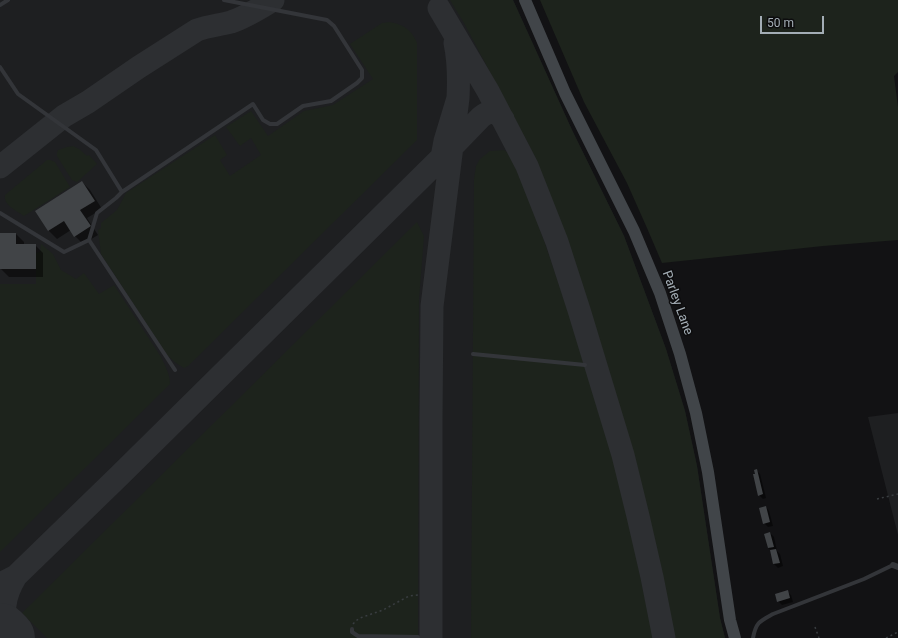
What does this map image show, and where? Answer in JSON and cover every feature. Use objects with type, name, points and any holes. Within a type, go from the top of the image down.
[{"type":"main road","name":"Parley Lane","points":[[525,0],[565,93],[634,231],[660,293],[678,347],[696,413],[708,472],[730,620],[735,638]]},
{"type":"lane","points":[[0,5],[8,0]]},
{"type":"lane","points":[[0,213],[64,252],[89,240],[97,213],[122,192],[253,104],[263,120],[270,124],[277,124],[303,106],[331,101],[358,84],[362,78],[362,70],[334,26],[327,20],[224,0]]},
{"type":"lane","points":[[0,67],[18,94],[96,150],[122,192]]},
{"type":"lane","points":[[89,240],[175,370]]},
{"type":"lane","points":[[473,354],[586,365]]},
{"type":"lane","points":[[753,638],[754,630],[759,621],[773,614],[896,566]]},
{"type":"lane","points":[[352,629],[352,632],[358,636],[418,637]]},
{"type":"path","points":[[877,499],[898,494]]},
{"type":"path","points":[[352,629],[354,623],[360,618],[383,610],[409,596],[418,596]]},
{"type":"path","points":[[815,627],[819,638]]},
{"type":"path","points":[[886,638],[898,632]]},
{"type":"shaded area","points":[[0,0],[513,0],[572,130],[624,236],[666,349],[685,411],[697,466],[720,618],[725,638],[0,638]]},
{"type":"shaded area","points":[[450,0],[513,0],[572,130],[624,236],[666,349],[685,411],[697,466],[720,618],[725,638],[674,638],[661,566],[636,462],[600,341],[567,241],[533,153],[464,23]]},
{"type":"shaded area","points":[[540,0],[898,0],[898,72],[894,76],[898,107],[898,240],[823,246],[662,263],[627,183],[584,102]]},
{"type":"shaded area","points":[[389,22],[399,24],[410,31],[417,43],[417,140],[188,366],[184,368],[167,355],[101,254],[98,230],[101,228],[101,223],[117,210],[126,193],[215,135],[227,155],[220,160],[230,176],[261,155],[251,138],[240,146],[226,127],[251,111],[268,136],[304,111],[333,105],[373,79],[350,44],[382,23]]},
{"type":"shaded area","points":[[73,146],[87,156],[89,155],[97,164],[77,182],[72,180],[57,156],[58,150]]},
{"type":"shaded area","points":[[504,150],[510,154],[533,209],[570,316],[603,424],[617,472],[632,536],[653,638],[471,638],[474,179],[476,166],[480,159],[490,151]]},
{"type":"shaded area","points":[[47,160],[55,162],[70,187],[24,216],[8,205],[5,195]]},
{"type":"shaded area","points":[[417,222],[424,236],[419,299],[418,638],[47,638],[22,613]]},
{"type":"shaded area","points":[[41,244],[53,254],[61,270],[76,279],[84,273],[99,294],[114,285],[161,357],[168,373],[170,384],[0,552],[0,284],[36,284],[36,253],[40,252]]},
{"type":"shaded area","points":[[898,413],[898,535],[868,417]]},
{"type":"building","points":[[82,181],[95,201],[80,210],[91,226],[74,237],[64,221],[48,231],[35,211]]},
{"type":"building","points":[[0,233],[16,233],[16,244],[36,244],[36,269],[0,269]]},
{"type":"building","points":[[757,469],[763,494],[758,496],[753,474],[755,474],[754,470]]},
{"type":"building","points":[[766,506],[770,522],[763,524],[759,508]]},
{"type":"building","points":[[770,532],[774,547],[768,548],[764,534]]},
{"type":"building","points":[[776,549],[780,563],[773,564],[770,550]]},
{"type":"building","points":[[788,590],[790,598],[777,602],[775,594]]},
{"type":"taxiway","points":[[0,167],[64,116],[88,102],[197,30],[237,20],[273,0]]},
{"type":"taxiway","points":[[439,8],[488,91],[527,166],[557,242],[623,455],[652,577],[664,638]]},
{"type":"taxiway","points":[[431,638],[432,306],[458,98],[459,84],[455,43]]},
{"type":"taxiway","points":[[0,584],[16,576],[442,157],[445,141],[458,98]]},
{"type":"taxiway","points":[[450,149],[484,115],[492,112],[503,119]]},
{"type":"taxiway","points":[[11,638],[6,621],[5,606],[8,591],[16,576]]},
{"type":"runway","points":[[0,632],[6,638]]}]
